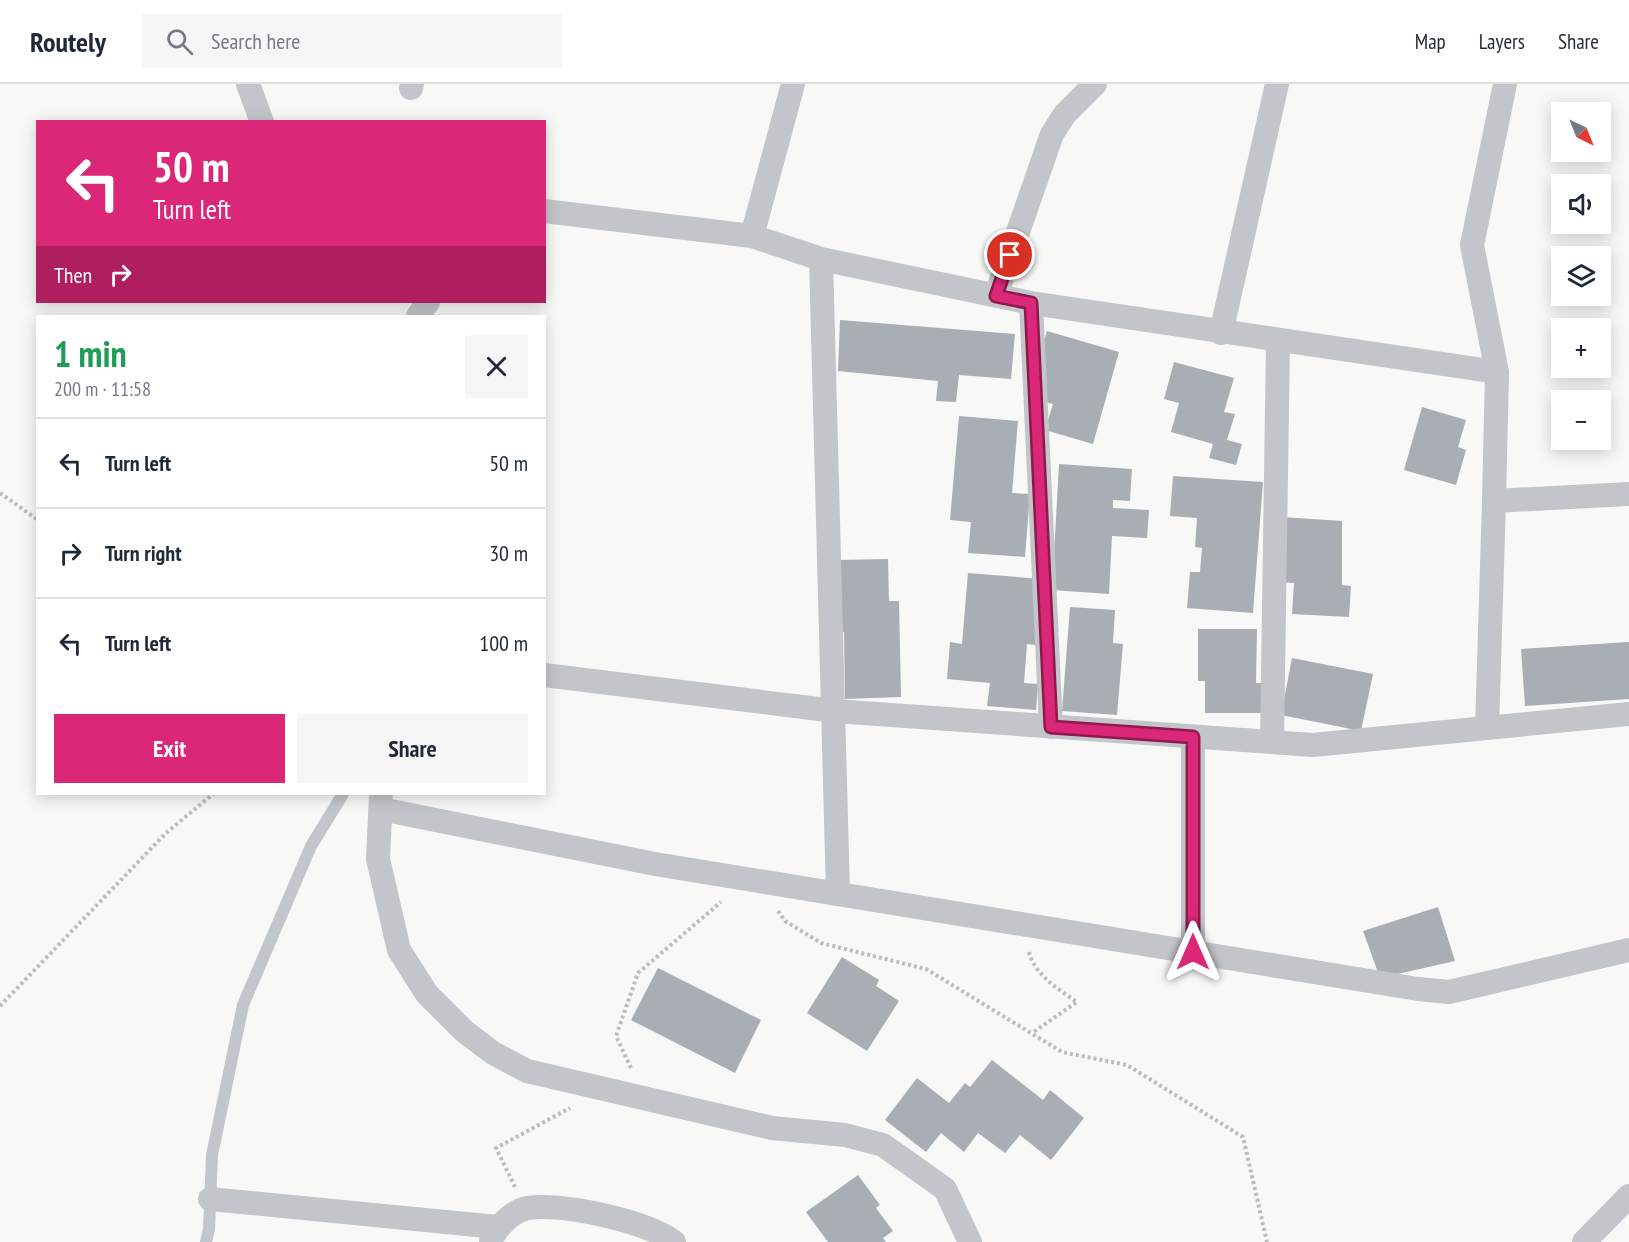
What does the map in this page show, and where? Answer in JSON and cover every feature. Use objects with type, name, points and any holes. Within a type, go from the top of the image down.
[{"type":"street","points":[[248,84],[261,120]]},
{"type":"street","points":[[752,236],[793,84]]},
{"type":"street","points":[[996,296],[1052,134],[1065,114],[1095,84]]},
{"type":"street","points":[[1221,333],[1276,84]]},
{"type":"street","points":[[1487,728],[1497,372],[1472,245],[1505,84]]},
{"type":"street","points":[[546,211],[752,236],[821,259],[1031,303],[1221,333],[1497,372]]},
{"type":"street","points":[[821,259],[835,711],[838,894]]},
{"type":"street","points":[[418,315],[427,303]]},
{"type":"street","points":[[1031,303],[1051,727]]},
{"type":"street","points":[[1272,742],[1278,341]]},
{"type":"street","points":[[1494,501],[1629,494]]},
{"type":"street","points":[[546,675],[835,711],[1314,745],[1629,714]]},
{"type":"street","points":[[1193,737],[1193,952]]},
{"type":"street","points":[[969,1242],[945,1189],[884,1145],[845,1135],[772,1128],[527,1071],[493,1053],[464,1031],[427,994],[399,950],[378,859],[381,801],[655,864],[1418,989],[1449,992],[1629,950]]},
{"type":"street","points":[[1584,1242],[1629,1196]]},
{"type":"street","points":[[210,1199],[493,1235],[525,1208],[567,1208],[657,1230],[671,1241]]},
{"type":"lane","points":[[206,1242],[213,1155],[243,1005],[311,846],[342,795]]},
{"type":"path","points":[[0,493],[36,519]]},
{"type":"path","points":[[0,1006],[166,833],[212,795]]},
{"type":"path","points":[[645,1098],[616,1036],[638,973],[753,880],[785,921],[821,943],[926,969],[1062,1052],[1127,1065],[1243,1137],[1267,1242]]},
{"type":"path","points":[[1023,924],[1032,963],[1060,991],[1077,1002],[1031,1034]]},
{"type":"path","points":[[525,1208],[496,1148],[605,1089]]},
{"type":"building","points":[[840,320],[1015,334],[1011,379],[959,375],[956,402],[936,401],[938,381],[838,371]]},
{"type":"building","points":[[1047,331],[1119,352],[1093,444],[1045,430],[1053,404],[1038,400],[1035,372]]},
{"type":"building","points":[[1174,362],[1234,378],[1224,412],[1235,414],[1227,440],[1242,444],[1236,465],[1209,458],[1213,444],[1171,432],[1179,403],[1164,399]]},
{"type":"building","points":[[1422,407],[1466,420],[1458,447],[1466,450],[1456,485],[1404,470]]},
{"type":"building","points":[[959,416],[1018,421],[1012,493],[1030,494],[1025,557],[968,553],[971,522],[950,520]]},
{"type":"building","points":[[1059,464],[1132,469],[1130,501],[1113,500],[1113,508],[1149,510],[1147,538],[1112,536],[1109,594],[1052,590]]},
{"type":"building","points":[[1173,476],[1263,482],[1253,613],[1187,608],[1190,572],[1200,572],[1202,548],[1195,547],[1197,518],[1170,516]]},
{"type":"building","points":[[1282,517],[1342,521],[1342,585],[1351,586],[1349,617],[1292,614],[1294,583],[1278,582]]},
{"type":"building","points":[[888,559],[889,601],[899,601],[901,697],[845,699],[844,632],[839,632],[837,560]]},
{"type":"building","points":[[968,573],[1041,579],[1036,645],[1027,644],[1024,683],[1038,684],[1036,710],[987,706],[990,683],[947,679],[950,642],[962,644]]},
{"type":"building","points":[[1070,607],[1115,610],[1113,643],[1123,644],[1117,715],[1062,711]]},
{"type":"building","points":[[1198,629],[1257,629],[1256,683],[1262,683],[1262,713],[1205,713],[1205,681],[1198,681]]},
{"type":"building","points":[[1629,642],[1629,699],[1525,706],[1521,649]]},
{"type":"building","points":[[1292,658],[1373,674],[1361,731],[1281,715]]},
{"type":"building","points":[[1438,907],[1455,961],[1380,978],[1363,931]]},
{"type":"building","points":[[842,957],[879,980],[876,986],[899,1001],[867,1051],[807,1013]]},
{"type":"building","points":[[658,968],[761,1020],[735,1073],[631,1020]]},
{"type":"building","points":[[992,1060],[1043,1100],[1050,1090],[1084,1118],[1051,1160],[1020,1135],[1005,1153],[978,1133],[964,1152],[941,1133],[926,1152],[885,1120],[917,1078],[949,1103],[965,1083],[970,1087]]},
{"type":"building","points":[[858,1175],[880,1205],[876,1208],[893,1231],[883,1238],[886,1242],[828,1242],[806,1212]]},
{"type":"route","points":[[1010,255],[996,296],[1031,303],[1051,727],[1193,737],[1193,952]]}]
